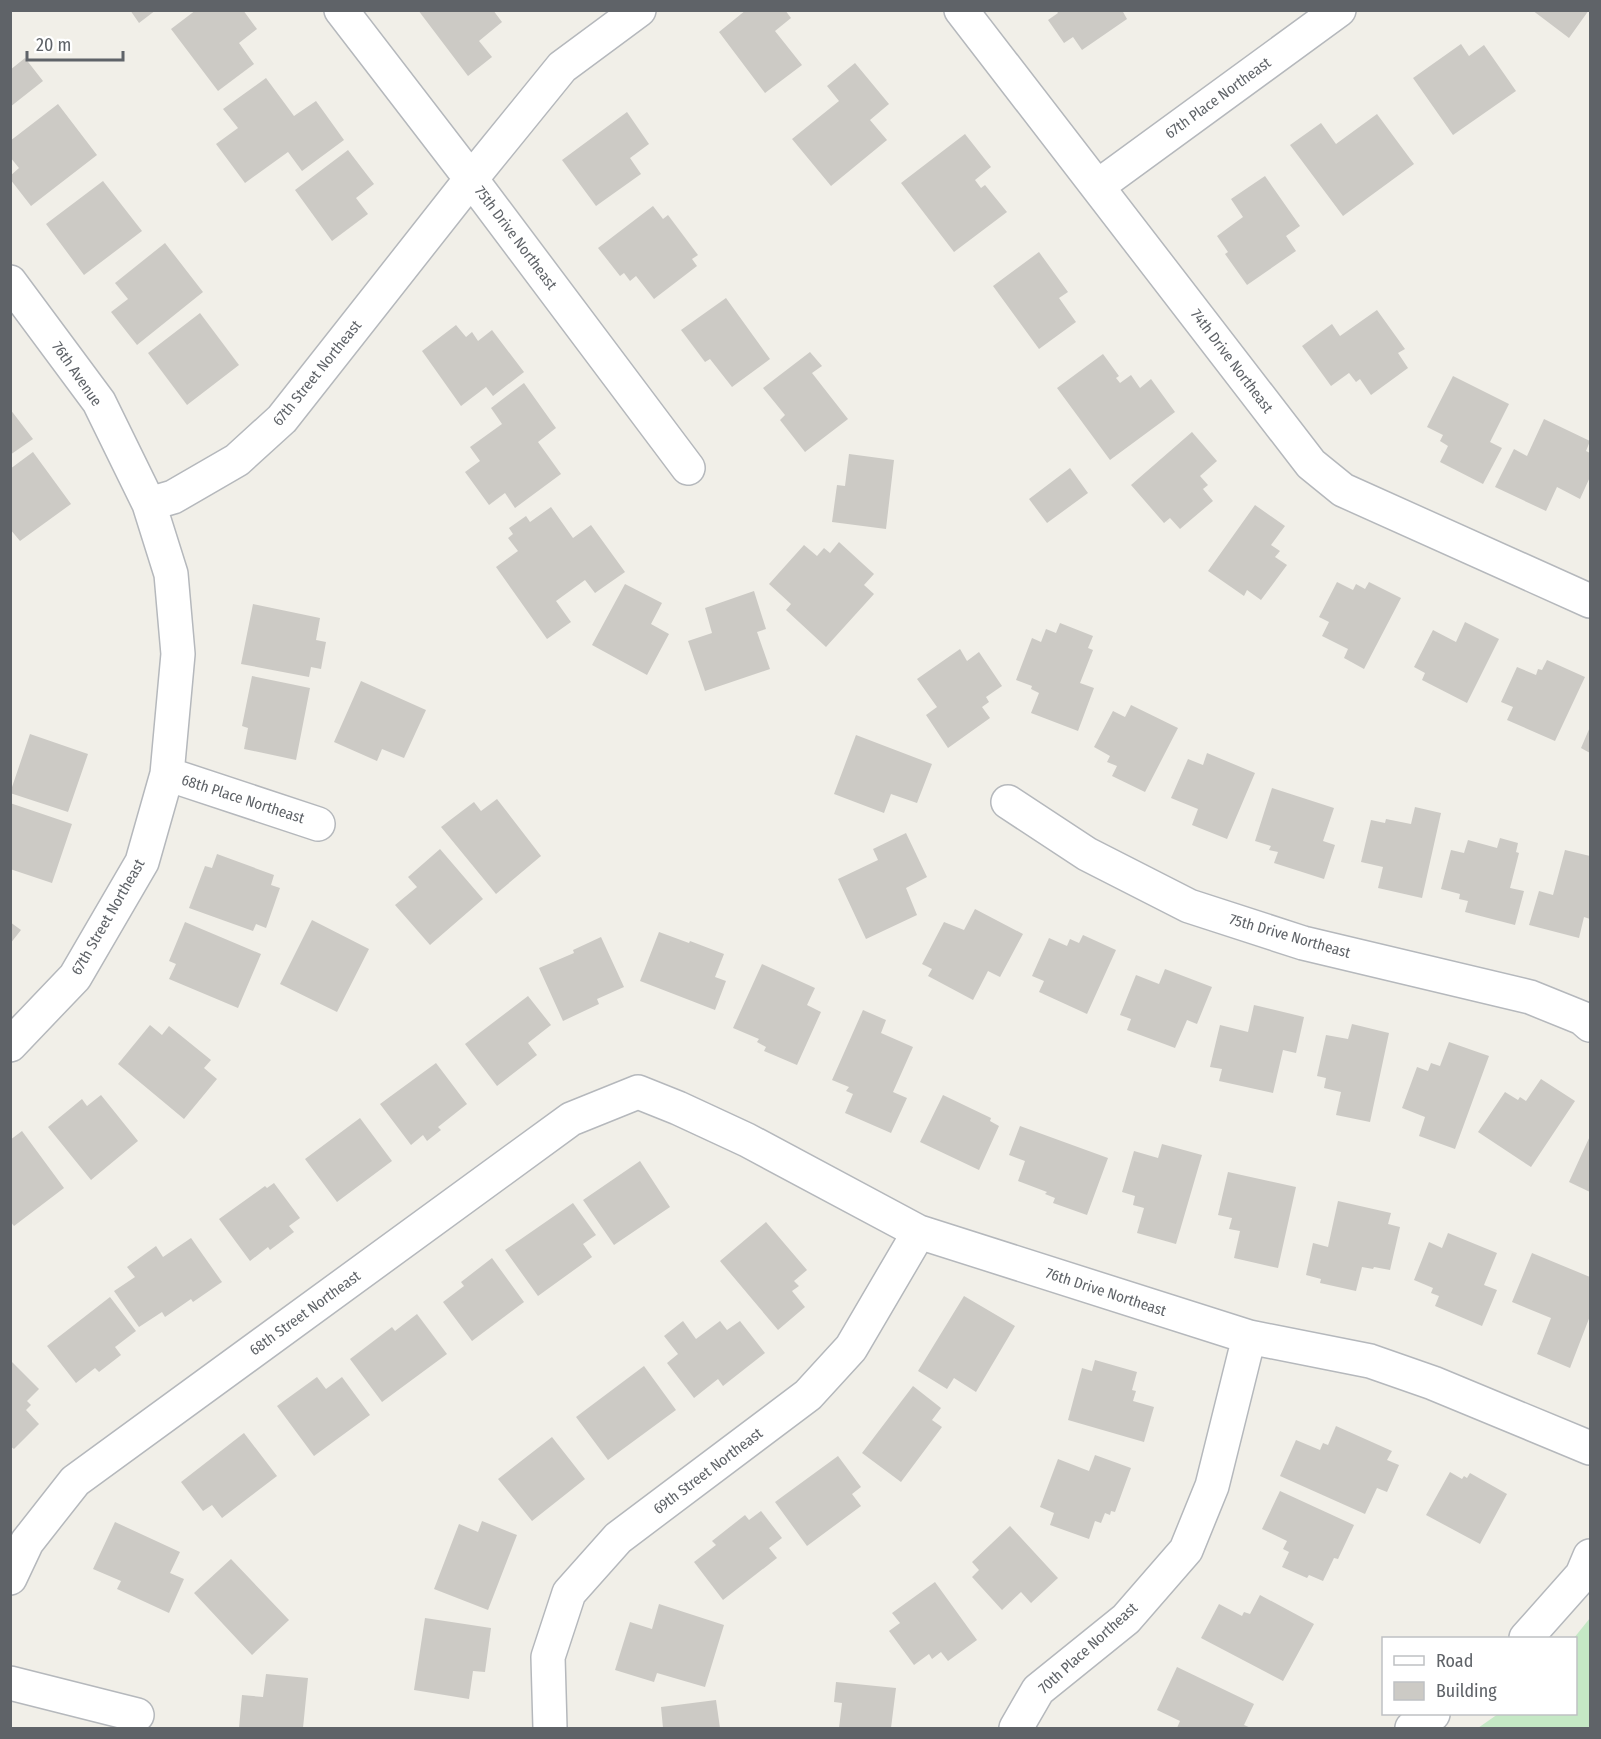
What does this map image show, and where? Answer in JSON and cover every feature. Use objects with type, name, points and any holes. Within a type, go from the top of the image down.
[{"type":"street","name":"75th Drive Northeast","points":[[341,10],[688,468]]},
{"type":"street","name":"67th Street Northeast","points":[[10,1045],[75,977],[142,862],[167,774],[178,654],[171,574],[149,504],[172,497],[237,460],[282,419],[562,67],[639,10]]},
{"type":"street","name":"74th Drive Northeast","points":[[961,10],[1311,464],[1343,490],[1590,601]]},
{"type":"street","name":"67th Place Northeast","points":[[1098,186],[1339,10]]},
{"type":"street","name":"76th Avenue","points":[[13,291],[99,402],[149,504]]},
{"type":"street","name":"68th Place Northeast","points":[[167,774],[318,824]]},
{"type":"street","name":"75th Drive Northeast","points":[[1008,802],[1087,854],[1189,906],[1303,943],[1530,997],[1582,1018],[1590,1025]]},
{"type":"street","name":"76th Drive Northeast","points":[[638,1092],[678,1107],[747,1140],[919,1232],[1249,1337],[1370,1361],[1433,1383],[1590,1448]]},
{"type":"street","name":"68th Street Northeast","points":[[10,1578],[27,1542],[75,1481],[571,1119],[638,1092]]},
{"type":"street","name":"69th Street Northeast","points":[[550,1728],[548,1657],[569,1593],[618,1538],[808,1395],[851,1348],[919,1232]]},
{"type":"street","name":"70th Place Northeast","points":[[1016,1728],[1038,1690],[1126,1619],[1186,1550],[1212,1486],[1249,1337]]},
{"type":"street","points":[[1527,1637],[1582,1575],[1590,1556]]},
{"type":"street","points":[[10,1683],[137,1715]]},
{"type":"street","points":[[1412,1728],[1430,1715]]},
{"type":"green space","points":[[1590,1618],[1590,1728],[1478,1728],[1497,1715],[1577,1715],[1577,1637],[1575,1637]]},
{"type":"building","points":[[130,10],[156,10],[139,23]]},
{"type":"building","points":[[196,10],[243,10],[257,29],[239,43],[254,64],[218,91],[171,29]]},
{"type":"building","points":[[418,10],[493,10],[502,22],[479,41],[492,57],[468,76]]},
{"type":"building","points":[[746,10],[785,10],[791,18],[775,31],[802,65],[765,93],[719,32]]},
{"type":"building","points":[[1056,10],[1122,10],[1127,19],[1082,50],[1073,37],[1064,43],[1048,20],[1058,13]]},
{"type":"building","points":[[1532,10],[1589,10],[1569,38]]},
{"type":"building","points":[[1461,44],[1469,56],[1484,45],[1516,91],[1453,135],[1413,78]]},
{"type":"building","points":[[25,58],[43,81],[10,107],[10,70]]},
{"type":"building","points":[[855,63],[889,104],[870,120],[887,140],[831,186],[792,139],[839,101],[827,86]]},
{"type":"building","points":[[266,78],[294,116],[316,101],[344,140],[302,171],[288,152],[245,183],[216,144],[238,128],[223,109]]},
{"type":"building","points":[[58,104],[97,155],[31,206],[10,179],[10,176],[19,168],[10,157],[10,141]]},
{"type":"building","points":[[627,112],[649,144],[630,158],[641,174],[596,206],[562,160]]},
{"type":"building","points":[[1377,114],[1414,164],[1343,216],[1290,145],[1321,123],[1336,144]]},
{"type":"building","points":[[965,134],[991,167],[975,180],[981,188],[985,185],[1007,212],[954,252],[901,183]]},
{"type":"building","points":[[348,150],[374,184],[356,198],[368,214],[332,241],[295,190]]},
{"type":"building","points":[[1265,176],[1300,226],[1286,236],[1296,251],[1247,285],[1225,254],[1228,252],[1217,236],[1243,217],[1231,199]]},
{"type":"building","points":[[103,181],[142,231],[84,275],[46,224]]},
{"type":"building","points":[[653,206],[663,219],[668,215],[698,255],[692,259],[697,266],[654,299],[636,276],[630,281],[624,273],[620,276],[598,248]]},
{"type":"building","points":[[165,243],[203,292],[137,345],[111,312],[128,299],[115,283]]},
{"type":"building","points":[[1039,252],[1068,292],[1059,298],[1076,322],[1039,349],[993,286]]},
{"type":"building","points":[[726,298],[770,359],[732,387],[710,359],[705,362],[681,330]]},
{"type":"building","points":[[1377,310],[1405,349],[1398,353],[1408,368],[1371,395],[1360,379],[1356,382],[1349,373],[1331,386],[1302,346],[1332,324],[1340,336]]},
{"type":"building","points":[[200,313],[239,365],[187,405],[148,353]]},
{"type":"building","points":[[456,325],[466,337],[472,332],[478,341],[492,330],[524,372],[493,396],[486,387],[461,406],[422,351]]},
{"type":"building","points":[[810,352],[822,366],[812,373],[848,419],[805,452],[780,420],[785,415],[763,388]]},
{"type":"building","points":[[1103,354],[1119,376],[1116,378],[1120,383],[1131,375],[1140,388],[1151,379],[1175,412],[1110,460],[1057,388]]},
{"type":"building","points":[[1453,376],[1509,404],[1490,442],[1502,448],[1483,484],[1440,462],[1448,446],[1440,441],[1443,435],[1427,427]]},
{"type":"building","points":[[524,383],[556,428],[538,442],[561,474],[515,508],[505,493],[489,505],[465,472],[480,461],[470,447],[502,424],[491,408]]},
{"type":"building","points":[[10,409],[33,439],[10,455]]},
{"type":"building","points":[[1544,419],[1590,441],[1586,451],[1590,453],[1590,477],[1580,499],[1557,487],[1546,511],[1495,487],[1514,449],[1527,456]]},
{"type":"building","points":[[1192,432],[1217,461],[1200,476],[1208,485],[1203,489],[1213,501],[1180,529],[1170,518],[1164,523],[1131,485]]},
{"type":"building","points":[[33,452],[71,504],[20,541],[10,529],[10,469]]},
{"type":"building","points":[[849,454],[894,460],[886,529],[832,522],[837,485],[845,486]]},
{"type":"building","points":[[1070,468],[1088,493],[1047,523],[1029,499]]},
{"type":"building","points":[[1255,505],[1285,526],[1271,545],[1280,551],[1275,557],[1287,565],[1261,600],[1247,590],[1244,596],[1208,571]]},
{"type":"building","points":[[551,507],[573,538],[591,525],[625,572],[595,593],[585,580],[556,601],[571,622],[547,639],[496,567],[518,551],[508,538],[513,534],[509,528],[526,516],[530,522]]},
{"type":"building","points":[[839,542],[874,574],[864,585],[874,594],[826,647],[786,610],[791,604],[769,584],[804,545],[817,556],[824,548],[830,553]]},
{"type":"building","points":[[1337,582],[1353,590],[1356,584],[1365,589],[1369,582],[1401,598],[1364,669],[1344,658],[1348,649],[1322,636],[1329,622],[1319,617]]},
{"type":"building","points":[[625,584],[662,603],[651,624],[669,634],[647,675],[592,645]]},
{"type":"building","points":[[754,591],[766,629],[757,632],[770,669],[705,691],[688,641],[712,633],[705,608]]},
{"type":"building","points":[[253,604],[320,618],[316,640],[326,642],[321,669],[311,667],[309,677],[241,664]]},
{"type":"building","points":[[1465,622],[1499,639],[1467,703],[1422,680],[1425,673],[1414,667],[1433,630],[1456,642]]},
{"type":"building","points":[[1060,623],[1093,636],[1088,648],[1093,650],[1080,683],[1094,688],[1078,731],[1031,713],[1039,693],[1031,689],[1032,686],[1016,680],[1032,638],[1041,642],[1046,629],[1056,633]]},
{"type":"building","points":[[960,649],[967,661],[979,652],[1002,686],[986,697],[989,702],[982,707],[990,718],[948,748],[926,715],[937,707],[917,679]]},
{"type":"building","points":[[1547,660],[1585,677],[1555,741],[1507,720],[1513,707],[1501,702],[1517,667],[1536,675],[1538,669],[1542,670]]},
{"type":"building","points":[[252,676],[310,688],[296,760],[244,749],[248,728],[242,726]]},
{"type":"building","points":[[361,681],[426,710],[404,758],[382,749],[377,761],[334,742]]},
{"type":"building","points":[[1131,705],[1178,728],[1145,792],[1112,776],[1117,766],[1107,762],[1110,756],[1094,747],[1113,711],[1125,717]]},
{"type":"building","points":[[1590,727],[1590,753],[1581,748]]},
{"type":"building","points":[[30,734],[88,754],[68,812],[10,793]]},
{"type":"building","points":[[856,735],[932,764],[917,803],[891,794],[884,813],[834,794]]},
{"type":"building","points":[[1207,753],[1255,773],[1227,839],[1192,825],[1198,809],[1171,798],[1188,759],[1203,765]]},
{"type":"building","points":[[1272,788],[1334,808],[1323,841],[1335,845],[1324,879],[1274,863],[1278,852],[1269,850],[1271,846],[1255,841]]},
{"type":"building","points":[[497,799],[541,856],[496,894],[441,827],[474,802],[481,811]]},
{"type":"building","points":[[10,803],[72,824],[52,883],[10,869]]},
{"type":"building","points":[[1415,807],[1441,813],[1422,898],[1378,888],[1383,867],[1361,862],[1371,820],[1385,823],[1386,819],[1411,824]]},
{"type":"building","points":[[906,833],[927,877],[906,888],[917,915],[866,939],[838,879],[878,860],[873,849]]},
{"type":"building","points":[[1500,838],[1518,843],[1516,852],[1519,853],[1510,888],[1524,891],[1515,925],[1465,912],[1468,901],[1459,899],[1460,894],[1441,889],[1451,850],[1464,853],[1468,840],[1497,848]]},
{"type":"building","points":[[440,849],[483,899],[430,945],[395,905],[417,887],[408,877]]},
{"type":"building","points":[[1565,850],[1590,856],[1590,919],[1584,917],[1579,938],[1529,925],[1539,891],[1553,895]]},
{"type":"building","points":[[217,854],[274,875],[271,885],[280,888],[266,928],[256,924],[253,931],[189,908],[205,866],[212,868]]},
{"type":"building","points":[[975,909],[1023,934],[1000,977],[988,971],[973,1000],[928,976],[932,969],[922,964],[944,922],[964,930]]},
{"type":"building","points":[[312,920],[369,949],[337,1012],[280,984]]},
{"type":"building","points":[[10,922],[21,930],[10,944]]},
{"type":"building","points":[[185,922],[261,954],[238,1008],[169,979],[176,964],[169,961]]},
{"type":"building","points":[[659,932],[724,954],[715,977],[726,981],[715,1010],[640,981]]},
{"type":"building","points":[[1083,935],[1116,950],[1087,1014],[1039,992],[1044,981],[1032,976],[1049,938],[1067,946],[1070,939],[1079,943]]},
{"type":"building","points":[[601,937],[624,987],[597,999],[599,1004],[563,1021],[539,968],[574,953],[573,950]]},
{"type":"building","points":[[762,964],[815,988],[807,1005],[821,1012],[797,1065],[764,1051],[766,1047],[757,1042],[759,1039],[733,1028]]},
{"type":"building","points":[[1165,969],[1212,987],[1197,1024],[1187,1020],[1175,1048],[1127,1030],[1131,1019],[1120,1015],[1136,975],[1159,984]]},
{"type":"building","points":[[528,996],[551,1025],[528,1043],[537,1055],[497,1086],[465,1044]]},
{"type":"building","points":[[1254,1005],[1304,1017],[1296,1053],[1283,1050],[1273,1093],[1219,1081],[1222,1069],[1210,1067],[1220,1025],[1248,1032]]},
{"type":"building","points":[[863,1010],[886,1020],[881,1033],[913,1047],[893,1092],[907,1098],[891,1133],[845,1113],[853,1094],[846,1091],[849,1087],[832,1080]]},
{"type":"building","points":[[1352,1024],[1389,1033],[1370,1122],[1336,1115],[1341,1092],[1324,1088],[1326,1078],[1317,1076],[1326,1035],[1348,1039]]},
{"type":"building","points":[[150,1025],[162,1035],[169,1026],[211,1060],[204,1068],[217,1079],[184,1119],[118,1064]]},
{"type":"building","points":[[1449,1042],[1489,1056],[1455,1149],[1419,1136],[1425,1117],[1402,1108],[1417,1067],[1428,1071],[1431,1063],[1440,1066]]},
{"type":"building","points":[[436,1063],[467,1104],[438,1127],[441,1130],[427,1141],[423,1135],[411,1145],[380,1104]]},
{"type":"building","points":[[1541,1079],[1575,1101],[1531,1167],[1478,1132],[1505,1092],[1518,1100],[1520,1097],[1526,1101]]},
{"type":"building","points":[[101,1095],[138,1141],[91,1180],[48,1127],[82,1099],[87,1106]]},
{"type":"building","points":[[943,1095],[991,1118],[990,1121],[999,1126],[979,1170],[920,1142]]},
{"type":"building","points":[[360,1118],[392,1161],[337,1202],[305,1159]]},
{"type":"building","points":[[1020,1126],[1108,1158],[1087,1215],[1053,1203],[1055,1198],[1045,1194],[1047,1192],[1018,1181],[1025,1161],[1009,1155]]},
{"type":"building","points":[[22,1131],[64,1188],[14,1226],[10,1221],[10,1140]]},
{"type":"building","points":[[1590,1136],[1590,1192],[1569,1182]]},
{"type":"building","points":[[1162,1144],[1202,1155],[1176,1244],[1137,1233],[1144,1208],[1133,1205],[1135,1196],[1122,1192],[1134,1151],[1158,1158]]},
{"type":"building","points":[[640,1161],[670,1207],[614,1245],[583,1200]]},
{"type":"building","points":[[1228,1172],[1296,1187],[1278,1268],[1234,1258],[1240,1231],[1229,1229],[1232,1218],[1218,1215]]},
{"type":"building","points":[[274,1183],[300,1218],[289,1226],[294,1232],[270,1250],[268,1247],[250,1261],[219,1219],[265,1186],[267,1188]]},
{"type":"building","points":[[1338,1201],[1391,1213],[1388,1224],[1400,1227],[1390,1270],[1362,1267],[1356,1291],[1320,1283],[1321,1279],[1306,1275],[1313,1243],[1328,1247]]},
{"type":"building","points":[[573,1203],[596,1235],[583,1244],[592,1257],[538,1296],[505,1250]]},
{"type":"building","points":[[766,1222],[807,1270],[794,1281],[799,1286],[792,1291],[805,1307],[778,1330],[720,1261]]},
{"type":"building","points":[[1448,1233],[1497,1253],[1484,1285],[1497,1290],[1482,1326],[1435,1306],[1439,1296],[1431,1293],[1433,1288],[1414,1280],[1429,1242],[1442,1248]]},
{"type":"building","points":[[191,1238],[222,1282],[193,1302],[191,1299],[165,1317],[162,1312],[139,1327],[114,1291],[135,1277],[127,1267],[156,1246],[163,1257]]},
{"type":"building","points":[[1532,1253],[1590,1277],[1590,1316],[1570,1368],[1537,1354],[1551,1318],[1512,1302]]},
{"type":"building","points":[[492,1258],[524,1302],[472,1341],[443,1302],[464,1286],[461,1282]]},
{"type":"building","points":[[964,1296],[1015,1326],[976,1392],[954,1378],[947,1389],[918,1371]]},
{"type":"building","points":[[110,1297],[136,1331],[115,1347],[121,1355],[99,1372],[95,1368],[76,1383],[47,1346]]},
{"type":"building","points":[[417,1314],[447,1354],[382,1402],[350,1359],[392,1327],[395,1331]]},
{"type":"building","points":[[683,1321],[696,1339],[720,1321],[727,1330],[740,1321],[765,1353],[723,1386],[718,1379],[694,1398],[667,1363],[678,1354],[664,1336]]},
{"type":"building","points":[[10,1360],[39,1389],[27,1401],[31,1405],[26,1410],[39,1424],[14,1449],[10,1446]]},
{"type":"building","points":[[1095,1360],[1137,1372],[1132,1390],[1136,1391],[1133,1401],[1154,1407],[1144,1442],[1068,1420],[1082,1368],[1092,1371]]},
{"type":"building","points":[[644,1366],[676,1410],[608,1460],[576,1417]]},
{"type":"building","points":[[317,1377],[326,1389],[342,1377],[370,1415],[314,1456],[277,1406]]},
{"type":"building","points":[[913,1386],[941,1408],[932,1420],[942,1427],[901,1482],[862,1453]]},
{"type":"building","points":[[1336,1426],[1392,1451],[1387,1460],[1399,1465],[1387,1492],[1377,1488],[1365,1514],[1280,1476],[1296,1440],[1320,1450],[1323,1443],[1328,1445]]},
{"type":"building","points":[[244,1433],[277,1476],[222,1518],[212,1505],[203,1511],[181,1482]]},
{"type":"building","points":[[552,1437],[585,1479],[532,1521],[498,1479]]},
{"type":"building","points":[[1095,1455],[1131,1468],[1115,1512],[1111,1511],[1110,1515],[1105,1513],[1101,1523],[1095,1521],[1089,1539],[1050,1525],[1054,1513],[1040,1507],[1058,1459],[1089,1471]]},
{"type":"building","points":[[838,1456],[861,1487],[852,1494],[861,1506],[807,1546],[775,1502]]},
{"type":"building","points":[[1450,1472],[1462,1479],[1464,1476],[1467,1478],[1470,1473],[1507,1494],[1480,1544],[1426,1515]]},
{"type":"building","points":[[1280,1491],[1354,1525],[1338,1559],[1334,1558],[1323,1581],[1309,1575],[1307,1578],[1282,1567],[1289,1552],[1283,1549],[1287,1541],[1262,1529]]},
{"type":"building","points":[[761,1511],[782,1538],[769,1548],[777,1558],[723,1600],[694,1562],[716,1545],[712,1541],[745,1515],[749,1520]]},
{"type":"building","points":[[482,1521],[517,1535],[488,1610],[434,1589],[459,1524],[478,1532]]},
{"type":"building","points":[[115,1522],[180,1552],[170,1573],[184,1579],[169,1613],[117,1589],[121,1581],[93,1569]]},
{"type":"building","points":[[1010,1526],[1058,1578],[1031,1603],[1021,1592],[1002,1610],[972,1577],[979,1570],[972,1562]]},
{"type":"building","points":[[231,1559],[289,1620],[252,1655],[194,1593]]},
{"type":"building","points":[[935,1582],[977,1640],[948,1661],[941,1652],[932,1659],[929,1654],[914,1665],[889,1631],[900,1623],[892,1613]]},
{"type":"building","points":[[1260,1595],[1314,1624],[1283,1681],[1201,1638],[1219,1604],[1242,1616],[1244,1612],[1250,1614]]},
{"type":"building","points":[[659,1604],[724,1625],[705,1687],[657,1673],[654,1682],[615,1670],[630,1622],[652,1629]]},
{"type":"building","points":[[425,1618],[491,1628],[485,1672],[473,1671],[469,1699],[414,1690]]},
{"type":"building","points":[[1177,1667],[1254,1704],[1244,1725],[1251,1728],[1177,1728],[1180,1721],[1157,1710]]},
{"type":"building","points":[[266,1674],[308,1678],[303,1728],[239,1728],[242,1695],[263,1697]]},
{"type":"building","points":[[836,1682],[896,1688],[891,1728],[839,1728],[842,1703],[834,1702]]},
{"type":"building","points":[[716,1700],[720,1728],[663,1728],[661,1707]]}]
